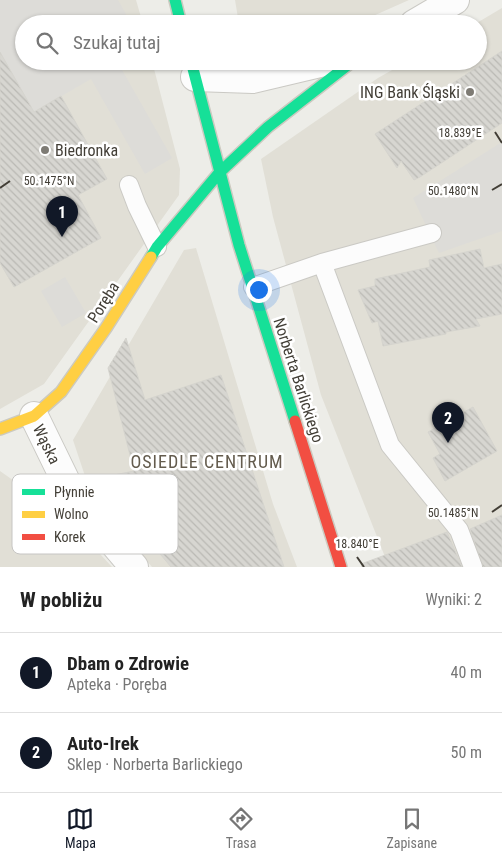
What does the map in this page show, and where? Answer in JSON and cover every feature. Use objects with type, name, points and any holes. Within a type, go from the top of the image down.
[{"type":"street","points":[[429,15],[455,0]]},
{"type":"street","name":"Norberta Barlickiego","points":[[193,70],[239,245],[342,567]]},
{"type":"street","points":[[199,70],[253,79],[291,70]]},
{"type":"street","name":"Poręba","points":[[0,429],[34,416],[61,392],[106,328],[157,247],[219,173],[268,127],[341,70]]},
{"type":"street","name":"Wąska","points":[[34,416],[62,474]]},
{"type":"street","name":"Wąska","points":[[123,554],[134,567]]},
{"type":"lane","points":[[129,185],[157,247]]},
{"type":"lane","points":[[253,287],[322,263],[432,232]]},
{"type":"lane","points":[[322,263],[390,445],[459,530],[473,567]]},
{"type":"shaded area","points":[[0,0],[136,0],[140,15],[15,15],[15,70],[154,70],[180,169],[179,195],[44,384],[0,409]]},
{"type":"shaded area","points":[[0,0],[118,0],[126,15],[15,15],[15,70],[122,70],[172,158],[145,174],[91,79],[34,112],[0,53]]},
{"type":"shaded area","points":[[235,0],[409,0],[375,15],[238,15]]},
{"type":"shaded area","points":[[502,8],[502,567],[389,567],[321,395],[273,217],[261,159],[392,70],[487,70],[487,17]]},
{"type":"shaded area","points":[[502,142],[502,231],[439,253],[413,198]]},
{"type":"shaded area","points":[[196,248],[273,504],[297,567],[152,567],[141,554],[178,554],[178,474],[84,474],[73,440],[184,250]]},
{"type":"shaded area","points":[[65,277],[86,313],[62,327],[41,291]]},
{"type":"shaded area","points":[[0,471],[12,479],[12,554],[100,554],[112,567],[0,567]]},
{"type":"building","name":"ING Bank Śląski","points":[[502,51],[502,123],[414,180],[401,161],[397,168],[375,134],[473,70],[487,70],[487,61]]},
{"type":"building","points":[[0,52],[34,112],[61,96],[107,179],[78,195],[101,238],[14,287],[0,263]]},
{"type":"building","points":[[480,249],[484,268],[502,264],[502,314],[476,319],[480,326],[383,346],[378,321],[372,323],[358,290],[375,286],[375,279],[430,267],[429,260]]},
{"type":"building","points":[[126,338],[145,400],[221,375],[284,567],[171,567],[160,554],[178,554],[178,474],[119,474],[134,471],[108,368]]},
{"type":"building","points":[[473,407],[497,451],[445,481],[433,458],[440,454],[428,432]]},
{"type":"building","points":[[502,515],[502,567],[483,567],[470,529]]},
{"type":"building","points":[[447,532],[462,567],[362,567],[361,564]]},
{"type":"traffic: fast","points":[[175,0],[179,15]]},
{"type":"traffic: fast","points":[[193,70],[239,245],[295,421]]},
{"type":"traffic: fast","points":[[151,257],[157,247],[219,173],[268,127],[341,70]]},
{"type":"traffic: slow","points":[[0,429],[34,416],[61,392],[106,328],[151,257]]},
{"type":"traffic: jam","points":[[295,421],[341,567]]},
{"type":"place","name":"ING Bank Śląski","points":[[470,92]]},
{"type":"place","name":"Biedronka","points":[[45,150]]},
{"type":"place","name":"Dbam o Zdrowie","points":[[62,237]]},
{"type":"place","name":"Auto-Irek","points":[[448,443]]},
{"type":"district","name":"OSIEDLE CENTRUM","points":[[207,462]]}]
